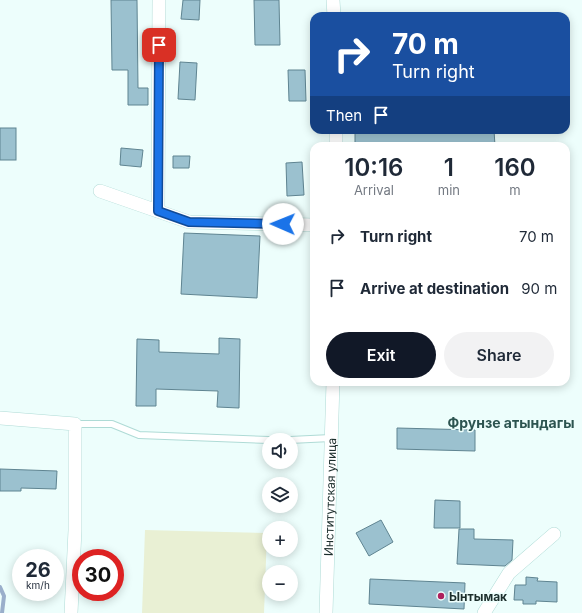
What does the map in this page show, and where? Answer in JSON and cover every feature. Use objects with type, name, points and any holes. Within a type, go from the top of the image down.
[{"type":"street","points":[[158,211],[159,0]]},
{"type":"street","points":[[333,0],[334,12]]},
{"type":"street","points":[[100,191],[189,222],[310,225]]},
{"type":"street","name":"Институтская улица","points":[[326,613],[333,386]]},
{"type":"street","points":[[0,418],[75,424],[75,530],[71,613]]},
{"type":"street","points":[[484,613],[509,574],[554,534]]},
{"type":"lane","points":[[75,424],[112,424],[139,435],[262,440]]},
{"type":"lane","points":[[298,440],[331,438]]},
{"type":"green space","points":[[145,530],[262,533],[262,557],[266,557],[266,565],[262,565],[262,601],[264,601],[264,613],[142,613]]},
{"type":"building","points":[[111,0],[137,0],[138,88],[148,88],[148,105],[128,105],[128,70],[112,70]]},
{"type":"building","points":[[183,0],[200,0],[199,20],[181,19]]},
{"type":"building","points":[[254,0],[279,0],[280,45],[255,45]]},
{"type":"building","points":[[180,62],[197,63],[195,100],[178,99]]},
{"type":"building","points":[[288,70],[305,70],[306,101],[289,101]]},
{"type":"building","points":[[0,128],[16,128],[16,160],[0,160]]},
{"type":"building","points":[[355,134],[494,134],[495,142],[355,142]]},
{"type":"building","points":[[121,148],[143,150],[141,167],[120,165]]},
{"type":"building","points":[[173,156],[190,156],[189,168],[173,168]]},
{"type":"building","points":[[302,162],[304,195],[287,196],[286,163]]},
{"type":"building","points":[[184,233],[260,236],[257,298],[181,294]]},
{"type":"building","points":[[219,338],[240,339],[239,408],[217,407],[218,391],[156,389],[156,406],[136,406],[137,339],[159,340],[159,352],[219,354]]},
{"type":"building","points":[[397,428],[475,430],[475,451],[397,449]]},
{"type":"building","points":[[0,469],[57,471],[56,489],[21,488],[21,491],[0,491]]},
{"type":"building","points":[[435,500],[460,501],[460,528],[434,528]]},
{"type":"building","points":[[381,520],[393,542],[369,556],[356,533]]},
{"type":"building","points":[[459,529],[474,529],[474,539],[513,540],[512,560],[505,566],[457,564]]},
{"type":"building","points":[[526,577],[538,578],[537,581],[557,582],[557,602],[536,601],[536,604],[523,604],[523,600],[514,600],[515,585],[526,585]]},
{"type":"building","points":[[370,579],[465,583],[464,609],[369,604]]},
{"type":"waterway","points":[[0,587],[4,596],[2,613]]},
{"type":"place","name":"Ынтымак","points":[[441,596]]},
{"type":"district","name":"Фрунзе атындагы","points":[[511,422]]},
{"type":"route","points":[[159,45],[158,211],[189,222],[283,224]]}]
